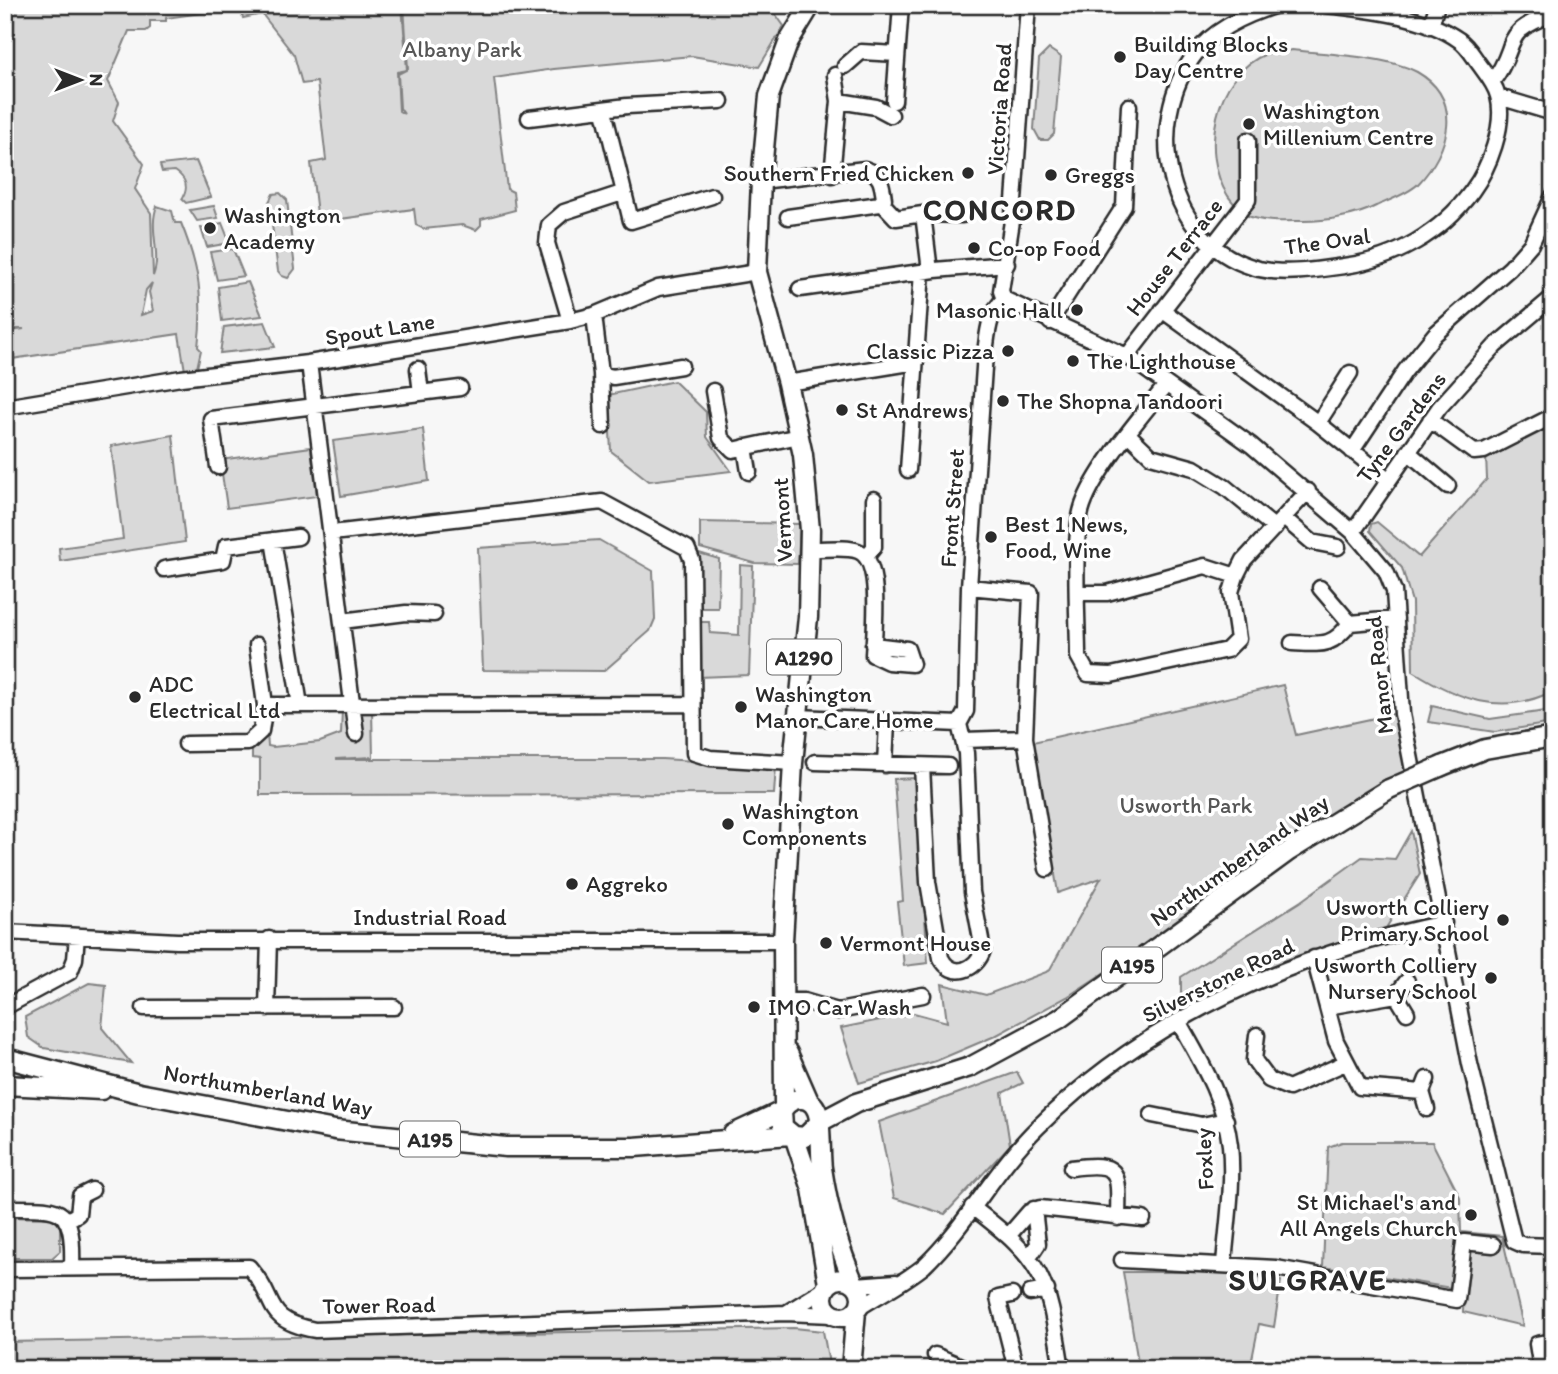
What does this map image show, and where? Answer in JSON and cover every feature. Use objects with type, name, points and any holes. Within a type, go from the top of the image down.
[{"type":"main road","name":"Vermont","points":[[783,1109],[783,941],[793,763],[808,617],[810,530],[799,436],[757,272],[761,181],[769,96],[789,41],[811,5]]},
{"type":"main road","name":"Northumberland Way","points":[[818,1124],[856,1103],[970,1067],[1059,1018],[1289,851],[1389,789],[1485,749],[1553,737]]},
{"type":"main road","name":"Vermont","points":[[785,1047],[810,1102]]},
{"type":"main road","name":"Northumberland Way","points":[[5,1058],[139,1093],[335,1130],[506,1147],[634,1147],[723,1138],[792,1136]]},
{"type":"main road","name":"Northumberland Way","points":[[5,1084],[139,1093]]},
{"type":"main road","name":"A195","points":[[783,1109],[793,1100],[810,1102]]},
{"type":"main road","name":"Northumberland Way","points":[[810,1102],[856,1103]]},
{"type":"main road","points":[[810,1102],[818,1112],[822,1168],[835,1233],[861,1295],[851,1365]]},
{"type":"main road","name":"Northumberland Way","points":[[723,1138],[783,1109]]},
{"type":"main road","points":[[783,1109],[783,1127],[792,1136],[812,1189],[827,1287],[822,1301],[835,1316],[851,1365]]},
{"type":"main road","name":"A195","points":[[792,1136],[805,1137],[818,1124]]},
{"type":"main road","points":[[827,1287],[838,1279],[855,1284]]},
{"type":"main road","points":[[835,1316],[857,1310]]},
{"type":"street","points":[[839,101],[892,108],[901,5]]},
{"type":"street","name":"Victoria Road","points":[[1004,299],[1001,291],[1007,264],[1028,5]]},
{"type":"street","name":"The Oval","points":[[1277,5],[1244,17],[1197,51],[1175,89],[1168,125],[1175,195],[1190,223],[1212,243],[1258,268],[1281,272],[1370,262],[1420,241],[1456,213],[1483,177],[1495,139],[1499,97]]},
{"type":"street","points":[[1327,5],[1358,9],[1431,26],[1459,40],[1492,82],[1499,97],[1553,113]]},
{"type":"street","points":[[1431,26],[1437,5]]},
{"type":"street","points":[[1492,82],[1501,70],[1515,33],[1531,21],[1553,14]]},
{"type":"street","points":[[832,175],[840,71],[861,52],[897,54]]},
{"type":"street","points":[[529,118],[604,111],[627,106],[721,101]]},
{"type":"street","points":[[1050,322],[1124,206],[1129,106]]},
{"type":"street","points":[[604,111],[631,221],[712,196]]},
{"type":"street","name":"House Terrace","points":[[1127,356],[1248,200],[1248,140]]},
{"type":"street","points":[[761,181],[832,175],[865,169],[873,172],[882,183],[881,202],[896,218],[923,214],[962,215]]},
{"type":"street","points":[[570,321],[547,243],[549,225],[564,212],[622,193]]},
{"type":"street","points":[[1352,451],[1405,372],[1436,334],[1510,268],[1531,244],[1553,196]]},
{"type":"street","points":[[788,217],[881,202]]},
{"type":"street","points":[[908,470],[916,362],[929,271],[923,214]]},
{"type":"street","points":[[800,289],[929,271],[1007,264]]},
{"type":"street","name":"Spout Lane","points":[[5,407],[181,378],[309,363],[570,321],[593,316],[658,288],[757,272]]},
{"type":"street","name":"Tyne Gardens","points":[[1353,532],[1430,420],[1495,346],[1553,297]]},
{"type":"street","name":"Manor Road","points":[[1004,299],[1127,356],[1251,445],[1308,491],[1353,532],[1386,571],[1394,591],[1402,714],[1480,1111],[1514,1241],[1523,1245],[1553,1246]]},
{"type":"street","name":"Front Street","points":[[959,724],[966,711],[969,587],[985,353],[994,308],[1004,299]]},
{"type":"street","points":[[1162,310],[1318,423],[1390,480]]},
{"type":"street","points":[[593,316],[601,374],[603,426]]},
{"type":"street","points":[[787,383],[916,362]]},
{"type":"street","points":[[309,363],[356,734]]},
{"type":"street","points":[[601,374],[613,377],[681,366]]},
{"type":"street","points":[[418,369],[421,393]]},
{"type":"street","points":[[1318,423],[1350,373]]},
{"type":"street","points":[[1166,385],[1128,434],[1083,504],[1079,526],[1078,656],[1088,674],[1111,675],[1227,650],[1238,639],[1231,593],[1244,560],[1308,491]]},
{"type":"street","points":[[218,467],[211,419],[460,388]]},
{"type":"street","points":[[713,391],[721,438],[733,450],[799,436]]},
{"type":"street","points":[[1430,420],[1474,452],[1484,451],[1553,416]]},
{"type":"street","points":[[1128,434],[1152,456],[1194,468],[1312,542],[1338,547]]},
{"type":"street","points":[[745,447],[749,472]]},
{"type":"street","points":[[1408,452],[1448,486]]},
{"type":"street","points":[[866,557],[874,547],[874,499]]},
{"type":"street","points":[[332,533],[602,502],[687,548],[692,560],[692,745],[699,757],[793,763]]},
{"type":"street","points":[[164,569],[223,560],[226,546],[299,537]]},
{"type":"street","points":[[272,540],[300,705]]},
{"type":"street","points":[[809,549],[858,551],[866,557],[874,583],[873,645]]},
{"type":"street","points":[[1078,593],[1107,593],[1205,566],[1236,576]]},
{"type":"street","points":[[969,587],[1031,593],[1025,738],[1047,869]]},
{"type":"street","points":[[1320,588],[1350,623]]},
{"type":"street","points":[[342,621],[406,613],[434,614]]},
{"type":"street","points":[[1292,643],[1321,644],[1338,640],[1350,623],[1396,619]]},
{"type":"street","points":[[186,744],[248,743],[261,731],[265,705],[257,645]]},
{"type":"street","points":[[265,705],[692,704]]},
{"type":"street","points":[[797,717],[959,724],[964,740],[970,869],[984,950],[981,958],[968,969],[960,971],[945,966],[941,958],[928,882],[922,766]]},
{"type":"street","points":[[885,765],[887,722]]},
{"type":"street","points":[[964,740],[1025,738]]},
{"type":"street","points":[[815,762],[948,766]]},
{"type":"street","name":"Silverstone Road","points":[[857,1310],[921,1268],[944,1244],[1037,1128],[1073,1095],[1161,1030],[1314,958],[1444,923]]},
{"type":"street","name":"Industrial Road","points":[[5,932],[177,941],[783,941]]},
{"type":"street","points":[[5,1007],[70,972],[75,959],[77,936]]},
{"type":"street","points":[[267,1008],[269,939]]},
{"type":"street","points":[[1314,958],[1345,1063],[1360,1087],[1424,1085],[1427,1110]]},
{"type":"street","points":[[1327,1007],[1396,995],[1407,981]]},
{"type":"street","points":[[782,1001],[804,1001],[838,1011],[923,995]]},
{"type":"street","points":[[1396,995],[1407,1013]]},
{"type":"street","points":[[144,1008],[394,1007]]},
{"type":"street","name":"Foxley","points":[[1178,1021],[1210,1079],[1226,1120],[1231,1160],[1224,1264]]},
{"type":"street","points":[[1257,1035],[1254,1060],[1269,1080],[1289,1088],[1345,1063]]},
{"type":"street","points":[[1152,1115],[1202,1125],[1226,1120]]},
{"type":"street","points":[[1071,1168],[1101,1164],[1110,1168],[1119,1185],[1118,1218]]},
{"type":"street","points":[[66,1221],[78,1213],[80,1196],[92,1190]]},
{"type":"street","points":[[972,1207],[1009,1235],[1030,1256],[1047,1290],[1062,1369]]},
{"type":"street","points":[[5,1208],[51,1208],[66,1221],[72,1234],[72,1268]]},
{"type":"street","points":[[1009,1235],[1034,1209],[1075,1209],[1118,1218],[1143,1219]]},
{"type":"street","points":[[1030,1256],[1038,1244],[1034,1209]]},
{"type":"street","points":[[1122,1259],[1276,1268],[1457,1300],[1464,1242],[1493,1245]]},
{"type":"street","name":"Tower Road","points":[[5,1269],[249,1267],[260,1279],[274,1310],[288,1324],[315,1329],[786,1313],[835,1316]]},
{"type":"street","name":"Silverstone Road","points":[[855,1284],[897,1282]]},
{"type":"street","name":"Tower Road","points":[[786,1313],[827,1287]]},
{"type":"street","points":[[1030,1293],[1047,1290]]},
{"type":"street","points":[[1005,1297],[1016,1369]]},
{"type":"street","points":[[1541,1369],[1537,1345],[1553,1341]]},
{"type":"street","points":[[935,1355],[968,1369]]},
{"type":"green space","name":"Albany Park","points":[[5,5],[402,5],[407,70],[404,5],[769,5],[784,26],[759,67],[692,56],[554,69],[494,78],[507,189],[513,192],[515,210],[481,219],[481,225],[476,230],[462,225],[424,229],[416,225],[414,209],[318,222],[311,163],[326,160],[317,82],[302,84],[294,55],[262,14],[243,18],[240,9],[227,13],[222,10],[166,18],[166,21],[150,21],[150,28],[146,31],[129,31],[108,81],[119,102],[113,121],[144,164],[135,189],[151,213],[153,276],[157,206],[172,211],[175,223],[181,223],[187,239],[196,269],[200,298],[198,347],[201,350],[197,368],[185,371],[179,334],[5,360],[5,332],[24,329],[5,329]],"holes":[[[405,70],[398,74],[400,108],[404,114],[399,111],[397,72]],[[152,283],[149,292],[153,311],[141,315],[146,290]]]},
{"type":"green space","points":[[1049,49],[1061,57],[1054,134],[1048,140],[1040,140],[1034,129],[1039,59]]},
{"type":"green space","points":[[1292,50],[1390,62],[1417,72],[1432,83],[1441,96],[1447,126],[1438,156],[1414,188],[1368,210],[1331,219],[1267,220],[1253,218],[1239,209],[1228,196],[1219,178],[1214,138],[1217,117],[1234,79],[1248,64],[1269,53]]},
{"type":"green space","points":[[196,161],[211,197],[186,203],[182,199],[186,187],[182,177],[175,171],[162,172],[160,165]]},
{"type":"green space","points":[[280,193],[287,200],[295,269],[288,278],[278,271],[269,202],[273,194]]},
{"type":"green space","points":[[214,206],[218,218],[197,221],[190,210]]},
{"type":"green space","points":[[222,223],[230,243],[207,247],[201,228]]},
{"type":"green space","points":[[233,249],[244,276],[217,280],[210,252]]},
{"type":"green space","points":[[248,282],[262,316],[222,321],[218,287]]},
{"type":"green space","points":[[265,322],[275,347],[220,353],[224,327]]},
{"type":"green space","points":[[674,381],[706,412],[707,437],[731,471],[649,481],[611,451],[608,395]]},
{"type":"green space","points":[[1553,426],[1553,691],[1516,703],[1498,703],[1480,701],[1446,690],[1413,671],[1412,602],[1402,568],[1370,531],[1371,524],[1377,522],[1419,557],[1487,479],[1486,456]]},
{"type":"green space","points":[[423,429],[429,481],[341,496],[333,441]]},
{"type":"green space","points":[[173,435],[185,542],[60,561],[59,548],[123,539],[111,446]]},
{"type":"green space","points":[[311,447],[317,496],[227,508],[220,460]]},
{"type":"green space","points":[[700,522],[800,524],[798,564],[754,563],[700,548]]},
{"type":"green space","points":[[599,540],[653,571],[655,619],[650,631],[604,671],[483,670],[478,548]]},
{"type":"green space","points":[[699,553],[719,559],[718,608],[698,608]]},
{"type":"green space","points":[[740,565],[753,566],[749,675],[698,677],[697,622],[709,622],[710,633],[739,635]]},
{"type":"green space","name":"Usworth Park","points":[[1283,685],[1296,735],[1398,713],[1415,768],[1067,997],[995,1036],[936,1061],[859,1083],[841,1028],[914,1013],[947,1022],[942,984],[986,995],[1049,971],[1101,878],[1058,893],[1033,742]]},
{"type":"green space","points":[[1432,706],[1490,719],[1553,710],[1553,723],[1495,732],[1428,722]]},
{"type":"green space","points":[[342,710],[372,710],[373,757],[336,759],[662,759],[776,766],[774,794],[260,795],[260,759],[252,758],[252,745],[267,733],[268,746],[273,747],[320,742],[341,734]]},
{"type":"green space","points":[[916,778],[928,963],[904,966],[897,902],[903,901],[894,779]]},
{"type":"green space","points":[[1411,831],[1420,874],[1386,928],[1181,997],[1181,977],[1301,901],[1362,857],[1395,859]]},
{"type":"green space","points":[[1553,837],[1553,921],[1544,872],[1551,866],[1548,845]]},
{"type":"green space","points":[[89,983],[106,985],[102,1028],[131,1063],[44,1048],[28,1037],[25,1017]]},
{"type":"green space","points":[[1017,1072],[1023,1083],[1002,1093],[1010,1145],[945,1214],[894,1198],[879,1122]]},
{"type":"green space","points":[[1342,1142],[1432,1142],[1460,1197],[1461,1232],[1502,1236],[1523,1326],[1463,1312],[1464,1290],[1323,1267],[1328,1147]]},
{"type":"green space","points":[[5,1217],[52,1218],[60,1225],[60,1251],[52,1258],[5,1258]]},
{"type":"green space","points":[[1123,1272],[1217,1272],[1281,1281],[1274,1327],[1259,1324],[1250,1369],[1139,1369]]},
{"type":"green space","points":[[794,1328],[823,1331],[830,1369],[5,1369],[5,1342]]},
{"type":"place","name":"Building Blocks Day Centre","points":[[1120,57]]},
{"type":"place","name":"Washington Millenium Centre","points":[[1249,124]]},
{"type":"place","name":"Southern Fried Chicken","points":[[968,173]]},
{"type":"place","name":"Greggs","points":[[1051,175]]},
{"type":"place","name":"Washington Academy","points":[[210,228]]},
{"type":"place","name":"Co-op Food","points":[[974,248]]},
{"type":"place","name":"Masonic Hall","points":[[1077,310]]},
{"type":"place","name":"Classic Pizza","points":[[1008,351]]},
{"type":"place","name":"The Lighthouse","points":[[1073,361]]},
{"type":"place","name":"The Shopna Tandoori","points":[[1003,401]]},
{"type":"place","name":"St Andrews","points":[[842,410]]},
{"type":"place","name":"Best 1 News, Food, Wine","points":[[991,537]]},
{"type":"place","name":"ADC Electrical Ltd","points":[[135,697]]},
{"type":"place","name":"Washington Manor Care Home","points":[[741,707]]},
{"type":"place","name":"Washington Components","points":[[728,824]]},
{"type":"place","name":"Aggreko","points":[[572,884]]},
{"type":"place","name":"Usworth Colliery Primary School","points":[[1503,920]]},
{"type":"place","name":"Vermont House","points":[[826,943]]},
{"type":"place","name":"Usworth Colliery Nursery School","points":[[1491,978]]},
{"type":"place","name":"IMO Car Wash","points":[[754,1007]]},
{"type":"place","name":"St Michael's and All Angels Church","points":[[1471,1215]]},
{"type":"district","name":"CONCORD","points":[[1000,209]]},
{"type":"district","name":"SULGRAVE","points":[[1308,1279]]}]
